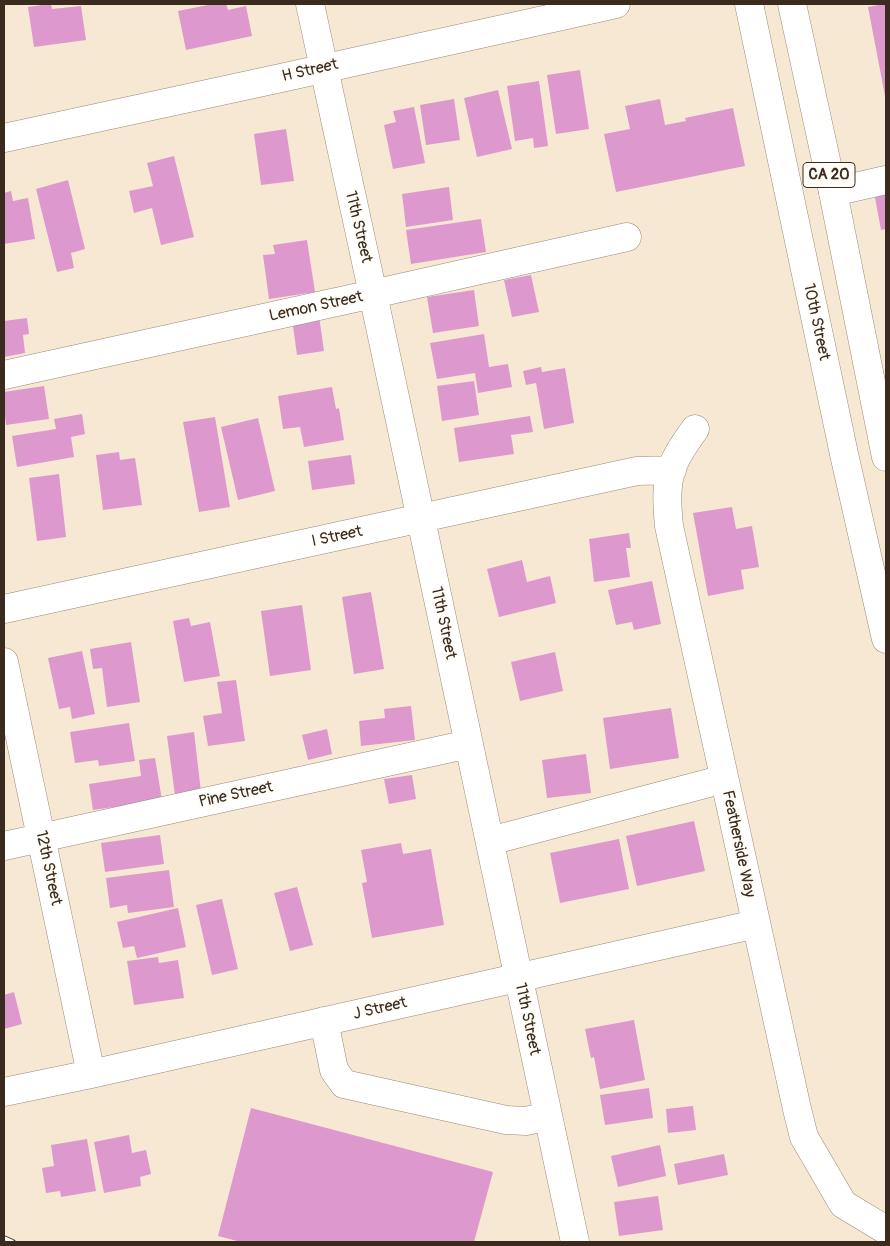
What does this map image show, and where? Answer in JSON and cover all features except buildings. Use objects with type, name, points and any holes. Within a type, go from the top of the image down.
[{"type":"main road","name":"11th Street","points":[[310,4],[575,1242]]},
{"type":"main road","name":"H Street","points":[[4,138],[616,4]]},
{"type":"main road","name":"10th Street","points":[[749,4],[846,463],[886,639]]},
{"type":"main road","name":"CA 20","points":[[792,4],[833,192],[886,457]]},
{"type":"main road","points":[[833,192],[886,180]]},
{"type":"main road","name":"Lemon Street","points":[[4,375],[627,237]]},
{"type":"main road","points":[[865,347],[878,373],[886,381]]},
{"type":"main road","name":"Featherside Way","points":[[694,429],[673,464],[668,481],[666,504],[669,526],[804,1137],[843,1204],[886,1230]]},
{"type":"main road","name":"I Street","points":[[4,609],[636,471],[672,470]]},
{"type":"main road","name":"12th Street","points":[[4,662],[91,1074]]},
{"type":"main road","name":"Pine Street","points":[[4,846],[469,744]]},
{"type":"main road","points":[[490,841],[724,778]]},
{"type":"main road","name":"J Street","points":[[4,1092],[756,924]]},
{"type":"main road","points":[[324,1021],[334,1070],[344,1084],[506,1120],[526,1121],[548,1116]]},
{"type":"railway","points":[[4,1238],[13,1242]]}]
